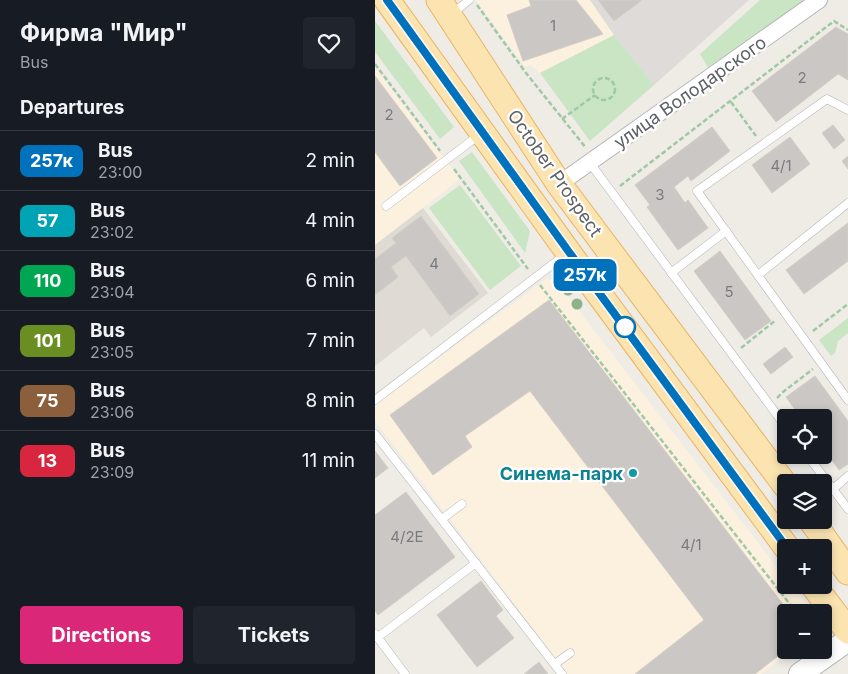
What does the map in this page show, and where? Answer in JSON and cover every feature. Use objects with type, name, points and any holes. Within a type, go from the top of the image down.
[{"type":"main road","points":[[387,0],[569,252],[781,539]]},
{"type":"main road","points":[[422,48],[448,13]]},
{"type":"main road","name":"October Prospect","points":[[448,13],[559,184],[777,474]]},
{"type":"main road","points":[[761,511],[777,498]]},
{"type":"main road","points":[[817,529],[848,572]]},
{"type":"main road","points":[[820,594],[848,631]]},
{"type":"street","name":"улица Володарского","points":[[559,184],[819,0]]},
{"type":"street","points":[[800,674],[848,640]]},
{"type":"lane","points":[[448,13],[469,0]]},
{"type":"lane","points":[[848,110],[827,99],[697,191],[848,400]]},
{"type":"lane","points":[[386,206],[482,132]]},
{"type":"lane","points":[[593,161],[671,273],[777,415]]},
{"type":"lane","points":[[758,275],[848,203]]},
{"type":"lane","points":[[671,273],[726,231]]},
{"type":"lane","points":[[375,400],[569,252]]},
{"type":"lane","points":[[375,434],[562,674]]},
{"type":"lane","points":[[814,464],[848,509]]},
{"type":"lane","points":[[833,489],[848,476]]},
{"type":"lane","points":[[442,519],[462,504]]},
{"type":"lane","points":[[405,674],[376,636],[476,563]]},
{"type":"lane","points":[[555,664],[570,653]]},
{"type":"path","points":[[473,0],[593,161]]},
{"type":"path","points":[[617,189],[834,22],[848,30]]},
{"type":"path","points":[[375,64],[535,278],[790,604]]},
{"type":"path","points":[[603,78],[612,83],[615,89],[610,98],[601,100],[595,96],[593,88],[596,81],[603,78]]},
{"type":"path","points":[[562,119],[595,96]]},
{"type":"path","points":[[730,102],[763,145]]},
{"type":"path","points":[[804,338],[848,304]]},
{"type":"path","points":[[737,352],[785,313]]},
{"type":"path","points":[[774,402],[783,392],[821,363]]},
{"type":"shaded area","points":[[476,0],[590,0],[614,35],[540,73],[531,65],[525,67]]},
{"type":"shaded area","points":[[590,0],[749,0],[654,85],[614,35]]},
{"type":"shaded area","points":[[375,68],[460,179],[375,245]]},
{"type":"shaded area","points":[[423,208],[488,293],[431,337],[424,328],[375,366],[375,245]]},
{"type":"shaded area","points":[[546,279],[556,281],[777,567],[777,594],[798,594],[806,604],[777,604],[777,659],[780,659],[761,674],[568,674],[375,421],[375,405]]},
{"type":"green space","points":[[760,0],[806,0],[708,68],[700,54]]},
{"type":"green space","points":[[375,21],[454,127],[440,139],[375,52]]},
{"type":"green space","points":[[614,35],[654,85],[590,141],[540,73]]},
{"type":"green space","points":[[472,152],[530,231],[525,253],[459,161]]},
{"type":"green space","points":[[460,185],[521,266],[490,290],[429,208]]},
{"type":"green space","points":[[848,318],[848,333],[838,341],[835,353],[831,356],[819,340]]},
{"type":"building","points":[[529,0],[576,0],[603,34],[523,61],[507,15],[531,6]]},
{"type":"building","points":[[598,0],[642,0],[614,21]]},
{"type":"building","points":[[836,27],[848,34],[848,80],[838,74],[776,122],[752,91]]},
{"type":"building","points":[[375,76],[437,158],[400,186],[375,152]]},
{"type":"building","points":[[833,125],[845,140],[834,149],[822,133]]},
{"type":"building","points":[[712,127],[730,151],[691,181],[688,176],[674,187],[685,203],[688,200],[708,228],[678,250],[647,207],[650,205],[635,185]]},
{"type":"building","points":[[790,137],[810,164],[772,193],[752,165]]},
{"type":"building","points":[[848,156],[848,169],[842,161]]},
{"type":"building","points":[[421,216],[479,294],[450,316],[406,256],[391,267],[398,277],[375,295],[375,259],[396,243],[392,238]]},
{"type":"building","points":[[848,223],[848,261],[804,294],[786,270]]},
{"type":"building","points":[[720,251],[771,321],[745,340],[694,271]]},
{"type":"building","points":[[549,300],[783,604],[777,604],[777,657],[755,674],[635,674],[704,620],[530,391],[465,436],[472,447],[433,475],[390,415]]},
{"type":"building","points":[[785,347],[793,357],[771,374],[763,364]]},
{"type":"building","points":[[815,376],[848,421],[848,464],[839,470],[832,460],[832,409],[795,409],[786,397]]},
{"type":"building","points":[[375,451],[388,468],[375,478]]},
{"type":"building","points":[[406,492],[455,557],[378,615],[375,611],[375,515]]},
{"type":"building","points":[[481,581],[503,610],[496,616],[514,638],[477,667],[437,615]]},
{"type":"building","points":[[539,662],[548,674],[524,674]]},
{"type":"bus line","name":"257к","points":[[387,0],[569,252],[780,539]]},
{"type":"place","name":"Синема-парк","points":[[633,473]]}]
